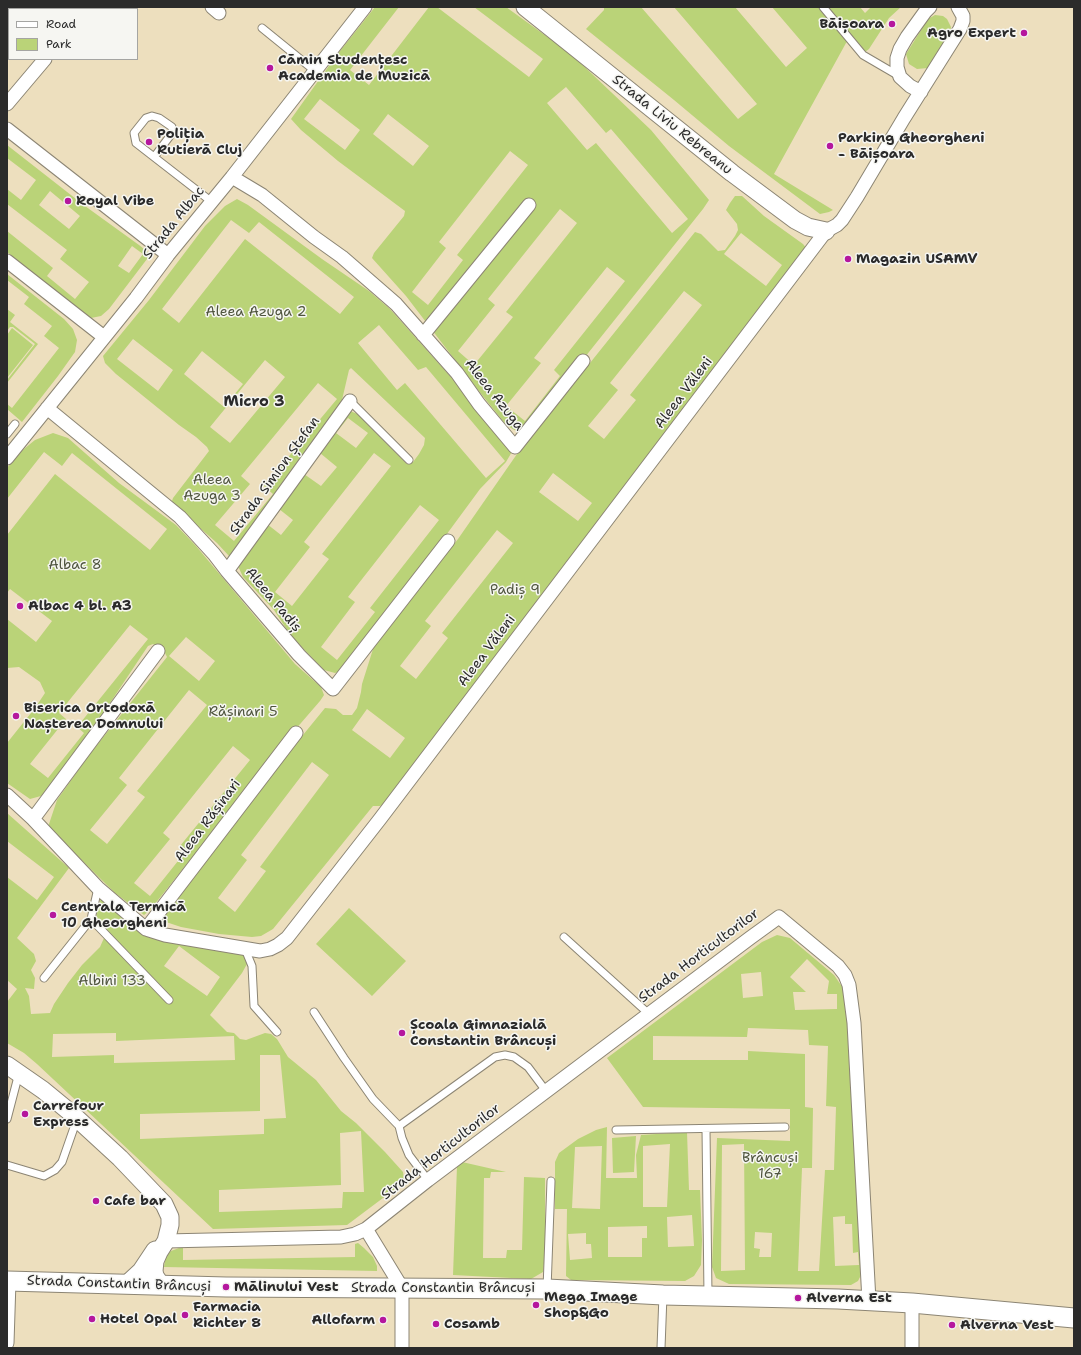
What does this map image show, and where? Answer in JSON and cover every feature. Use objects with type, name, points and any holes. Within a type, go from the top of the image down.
[{"type":"main road","name":"Strada Constantin Brâncuși","points":[[8,1281],[226,1287],[548,1288],[663,1295],[869,1300],[1074,1318]]},
{"type":"street","name":"Strada Albac","points":[[7,458],[168,255],[232,177],[365,7]]},
{"type":"street","name":"Strada Liviu Rebreanu","points":[[525,7],[719,163],[795,220],[808,227],[826,231]]},
{"type":"street","points":[[921,92],[910,86],[900,77],[897,67],[897,58],[900,49],[930,7]]},
{"type":"street","name":"Aleea Văleni","points":[[245,949],[260,951],[270,949],[287,938],[385,813],[826,231],[837,225],[842,220],[960,29],[963,21],[960,8]]},
{"type":"street","points":[[7,104],[44,60]]},
{"type":"street","points":[[7,129],[168,255]]},
{"type":"street","name":"Aleea Azuga","points":[[232,177],[262,195],[314,237],[342,257],[396,304],[457,373],[479,404],[515,447],[583,362]]},
{"type":"street","points":[[423,335],[529,205]]},
{"type":"street","points":[[7,261],[104,337]]},
{"type":"street","name":"Strada Simion Ștefan","points":[[227,571],[350,401]]},
{"type":"street","name":"Aleea Padiș","points":[[47,408],[180,517],[214,554],[299,655],[333,689],[448,541]]},
{"type":"street","points":[[33,818],[158,652]]},
{"type":"street","name":"Aleea Rășinari","points":[[146,929],[296,733]]},
{"type":"street","points":[[7,795],[33,818],[98,888],[146,929],[165,935],[245,949]]},
{"type":"street","name":"Strada Horticultorilor","points":[[166,1241],[341,1237],[355,1234],[366,1229],[428,1180],[779,917],[838,966],[845,975],[849,985],[854,1023],[869,1300]]},
{"type":"street","points":[[13,1069],[43,1090],[77,1119],[120,1158],[160,1198],[168,1210],[170,1217],[170,1225],[166,1241],[155,1261],[154,1272],[161,1285]]},
{"type":"street","points":[[366,1229],[402,1288],[402,1348]]},
{"type":"street","points":[[127,1284],[141,1271],[150,1256],[158,1247],[166,1241]]},
{"type":"street","points":[[7,1343],[8,1281]]},
{"type":"street","points":[[912,1303],[912,1348]]},
{"type":"lane","points":[[823,7],[863,54],[900,77]]},
{"type":"lane","points":[[262,28],[315,71]]},
{"type":"lane","points":[[154,157],[173,132],[172,128],[159,118],[152,116],[146,118],[134,133],[136,143],[154,157],[212,202]]},
{"type":"lane","points":[[350,401],[409,460]]},
{"type":"lane","points":[[7,434],[15,424]]},
{"type":"lane","points":[[44,978],[91,919],[98,888]]},
{"type":"lane","points":[[91,919],[169,1000]]},
{"type":"lane","points":[[564,937],[648,1014]]},
{"type":"lane","points":[[245,949],[252,966],[254,1006],[277,1032]]},
{"type":"lane","points":[[314,1012],[373,1099],[399,1126],[409,1155],[428,1180]]},
{"type":"lane","points":[[399,1126],[495,1057],[505,1055],[514,1057],[528,1067],[546,1091]]},
{"type":"lane","points":[[7,1120],[13,1069]]},
{"type":"lane","points":[[7,1165],[44,1176],[55,1170],[62,1162],[77,1119]]},
{"type":"lane","points":[[616,1130],[785,1127]]},
{"type":"lane","points":[[706,1129],[708,1296]]},
{"type":"lane","points":[[548,1288],[551,1181]]},
{"type":"lane","points":[[661,1348],[663,1295]]},
{"type":"green space","points":[[375,7],[399,7],[350,70],[369,85],[429,7],[437,7],[529,77],[543,59],[474,7],[506,7],[571,54],[651,130],[709,200],[530,426],[523,432],[516,431],[506,425],[406,296],[372,258],[374,253],[404,216],[405,211],[338,161],[301,130],[291,119],[336,56]],"holes":[[[566,87],[606,133],[611,129],[688,219],[672,233],[596,143],[587,150],[547,103]],[[320,99],[360,130],[345,150],[304,119]],[[388,114],[429,146],[413,166],[373,134]],[[510,151],[528,165],[457,255],[463,260],[428,305],[412,292],[446,248],[439,242]],[[560,209],[577,223],[506,312],[513,317],[474,365],[458,351],[495,305],[488,299]],[[607,267],[625,281],[554,370],[560,376],[525,421],[506,406],[541,363],[534,358]]]},
{"type":"green space","points":[[604,7],[641,7],[738,119],[757,104],[674,7],[735,7],[786,67],[807,48],[772,7],[860,7],[865,13],[871,7],[901,7],[889,18],[869,49],[865,52],[851,38],[846,43],[774,174],[833,210],[820,214],[729,146],[586,29],[604,10]]},
{"type":"green space","points":[[935,15],[943,16],[947,19],[951,27],[950,32],[928,68],[917,69],[909,64],[906,54],[928,19]]},
{"type":"green space","points":[[7,145],[85,206],[149,253],[147,259],[109,309],[101,316],[91,318],[83,314],[7,252],[7,231],[53,268],[47,276],[75,299],[89,282],[60,259],[67,250],[7,204],[7,189],[21,200],[36,180],[7,158]],"holes":[[[50,191],[80,216],[69,229],[39,205]],[[132,246],[143,254],[129,273],[118,266]]]},
{"type":"green space","name":"Padiș 9","points":[[735,196],[742,196],[764,216],[803,244],[807,249],[389,802],[380,806],[373,806],[273,929],[261,936],[252,937],[219,934],[181,927],[160,920],[166,903],[325,708],[336,709],[343,715],[352,715],[357,708],[362,684],[374,646],[458,539],[517,454],[695,232],[701,234],[718,251],[725,250],[738,230],[737,224],[726,210]],"holes":[[[741,233],[782,265],[766,286],[724,254]],[[684,291],[702,305],[630,395],[636,400],[604,439],[588,426],[618,390],[610,383]],[[553,473],[592,503],[578,521],[539,492]],[[497,530],[513,543],[442,633],[448,638],[416,679],[400,666],[431,626],[425,621]],[[367,709],[405,738],[390,758],[352,730]],[[312,762],[329,775],[260,867],[266,871],[235,912],[218,898],[247,860],[241,855]]]},
{"type":"green space","points":[[237,199],[248,205],[369,291],[390,309],[499,431],[511,445],[513,450],[506,462],[480,489],[355,657],[343,670],[335,673],[324,670],[291,636],[274,610],[243,577],[238,566],[241,558],[342,418],[350,411],[360,415],[407,464],[413,462],[419,454],[424,445],[425,438],[351,368],[349,370],[342,400],[334,415],[235,552],[229,556],[217,543],[175,506],[172,501],[209,451],[207,447],[116,374],[105,363],[103,356],[149,300],[205,226],[225,206]],"holes":[[[231,220],[249,233],[259,222],[354,297],[340,314],[245,239],[179,323],[162,309]],[[379,325],[418,370],[426,367],[505,461],[486,478],[405,383],[397,390],[358,343]],[[133,339],[173,370],[158,391],[117,359]],[[202,351],[243,384],[224,407],[184,374]],[[265,360],[285,377],[230,443],[210,427]],[[318,383],[337,399],[264,486],[273,494],[234,541],[215,525],[250,484],[241,476]],[[348,418],[368,433],[356,448],[336,433]],[[320,453],[337,467],[321,486],[304,474]],[[374,453],[391,466],[322,554],[329,559],[292,606],[275,592],[310,547],[304,542]],[[420,505],[439,520],[370,608],[375,612],[337,660],[321,647],[355,602],[348,597]],[[279,509],[293,520],[281,535],[267,524]]]},
{"type":"green space","points":[[7,274],[64,319],[73,329],[77,340],[75,352],[22,422],[7,409],[7,404],[12,408],[59,348],[44,336],[52,326],[24,304],[29,297],[7,280]]},
{"type":"green space","points":[[7,309],[15,315],[10,322],[38,344],[7,383],[7,380],[35,344],[13,327],[10,327],[7,331]]},
{"type":"green space","points":[[12,328],[33,345],[7,378],[7,335]]},
{"type":"green space","points":[[53,433],[68,438],[119,483],[176,525],[196,546],[295,664],[321,687],[324,695],[150,910],[144,915],[115,893],[48,827],[57,800],[89,755],[167,657],[165,653],[153,644],[148,646],[96,724],[58,777],[41,796],[30,799],[7,783],[7,743],[45,693],[40,682],[19,667],[7,668],[7,619],[36,642],[52,621],[10,589],[7,593],[7,535],[55,474],[150,550],[167,529],[72,453],[62,466],[44,452],[7,499],[7,468],[19,453],[35,440]],"holes":[[[130,625],[148,639],[77,727],[84,733],[48,778],[30,764],[66,719],[59,713]],[[186,637],[215,661],[199,681],[169,656]],[[189,690],[207,705],[137,791],[145,797],[107,844],[90,830],[127,785],[119,778]],[[233,746],[250,760],[180,846],[186,851],[150,896],[134,883],[170,839],[163,833]]]},
{"type":"green space","name":"Albini 133","points":[[7,813],[69,868],[17,938],[34,954],[36,961],[31,970],[35,978],[34,989],[25,988],[29,996],[31,1014],[50,1013],[54,1004],[68,983],[82,965],[100,947],[104,938],[96,923],[97,910],[101,898],[144,933],[236,950],[245,956],[247,964],[242,973],[210,1015],[227,1032],[234,1033],[240,1039],[246,1040],[265,1033],[271,1034],[277,1039],[288,1057],[316,1080],[341,1111],[356,1123],[385,1152],[403,1172],[404,1179],[395,1189],[347,1225],[213,1229],[37,1064],[24,1053],[7,1043],[7,1002],[17,989],[7,980],[7,877],[37,900],[54,877],[7,841]],"holes":[[[179,946],[220,977],[207,996],[164,966]],[[116,1033],[116,1041],[234,1036],[235,1060],[114,1063],[114,1055],[52,1057],[53,1034]],[[260,1055],[280,1055],[286,1118],[264,1119],[264,1134],[140,1139],[140,1114],[260,1111]],[[361,1131],[364,1192],[343,1192],[342,1208],[219,1212],[219,1190],[341,1185],[340,1133]]]},
{"type":"green space","points":[[349,908],[406,961],[372,996],[316,944]]},
{"type":"green space","name":"Brâncuși 167","points":[[777,935],[790,938],[834,975],[843,988],[848,1021],[855,1166],[863,1271],[858,1281],[851,1285],[729,1284],[716,1278],[712,1267],[717,1138],[790,1141],[790,1109],[643,1107],[607,1058],[762,942]],"holes":[[[807,959],[829,981],[827,994],[837,994],[837,1009],[795,1010],[793,992],[806,992],[790,977]],[[761,972],[763,996],[743,998],[741,974]],[[748,1028],[808,1030],[809,1045],[828,1046],[826,1106],[836,1107],[834,1170],[825,1170],[819,1271],[798,1271],[802,1168],[812,1168],[813,1108],[805,1107],[805,1054],[748,1051],[748,1060],[653,1060],[653,1036],[747,1037]],[[744,1144],[745,1270],[721,1271],[722,1145]],[[845,1216],[845,1224],[852,1224],[853,1253],[858,1252],[859,1265],[835,1266],[833,1217]],[[755,1232],[772,1233],[771,1257],[759,1257],[760,1249],[754,1248]]]},
{"type":"green space","points":[[607,1127],[606,1178],[637,1178],[636,1155],[641,1135],[687,1132],[689,1190],[700,1190],[702,1240],[701,1265],[694,1276],[685,1281],[571,1280],[566,1276],[567,1209],[555,1209],[555,1162],[559,1153],[578,1139],[596,1130]],"holes":[[[670,1144],[667,1207],[643,1207],[643,1146]],[[602,1146],[600,1209],[572,1208],[575,1147]],[[692,1215],[694,1246],[668,1247],[667,1217]],[[647,1226],[647,1238],[642,1238],[642,1257],[608,1257],[608,1227]],[[586,1233],[586,1244],[591,1244],[592,1258],[570,1260],[568,1234]]]},
{"type":"green space","points":[[636,1136],[634,1172],[613,1173],[612,1138]]},
{"type":"green space","points":[[462,1162],[506,1172],[491,1172],[490,1178],[484,1178],[483,1258],[506,1258],[507,1250],[522,1250],[524,1177],[545,1178],[545,1254],[543,1272],[531,1279],[453,1275],[457,1166]]},
{"type":"green space","points":[[358,1243],[373,1257],[377,1266],[377,1271],[164,1267],[166,1256],[171,1251],[179,1248],[183,1248],[183,1260],[355,1257],[355,1244]]},
{"type":"place","name":"Băișoara","points":[[892,24]]},
{"type":"place","name":"Agro Expert","points":[[1024,33]]},
{"type":"place","name":"Cămin Studențesc Academia de Muzică","points":[[270,68]]},
{"type":"place","name":"Poliția Rutieră Cluj","points":[[149,142]]},
{"type":"place","name":"Parking Gheorgheni - Băișoara","points":[[830,146]]},
{"type":"place","name":"Royal Vibe","points":[[68,201]]},
{"type":"place","name":"Magazin USAMV","points":[[848,259]]},
{"type":"place","name":"Albac 4 bl. A3","points":[[20,606]]},
{"type":"place","name":"Biserica Ortodoxă Nașterea Domnului","points":[[16,716]]},
{"type":"place","name":"Centrala Termică 10 Gheorgheni","points":[[53,915]]},
{"type":"place","name":"Școala Gimnazială Constantin Brâncuși","points":[[402,1033]]},
{"type":"place","name":"Carrefour Express","points":[[25,1114]]},
{"type":"place","name":"Cafe bar","points":[[96,1201]]},
{"type":"place","name":"Mălinului Vest","points":[[226,1287]]},
{"type":"place","name":"Alverna Est","points":[[798,1298]]},
{"type":"place","name":"Mega Image Shop&Go","points":[[536,1305]]},
{"type":"place","name":"Farmacia Richter 8","points":[[185,1315]]},
{"type":"place","name":"Hotel Opal","points":[[92,1319]]},
{"type":"place","name":"Allofarm","points":[[383,1320]]},
{"type":"place","name":"Cosamb","points":[[436,1324]]},
{"type":"place","name":"Alverna Vest","points":[[952,1325]]},
{"type":"district","name":"Micro 3","points":[[254,402]]},
{"type":"park label","name":"Aleea Azuga 2","points":[[256,312]]},
{"type":"park label","name":"Aleea Azuga 3","points":[[212,488]]},
{"type":"park label","name":"Albac 8","points":[[75,565]]},
{"type":"park label","name":"Rășinari 5","points":[[243,712]]}]
